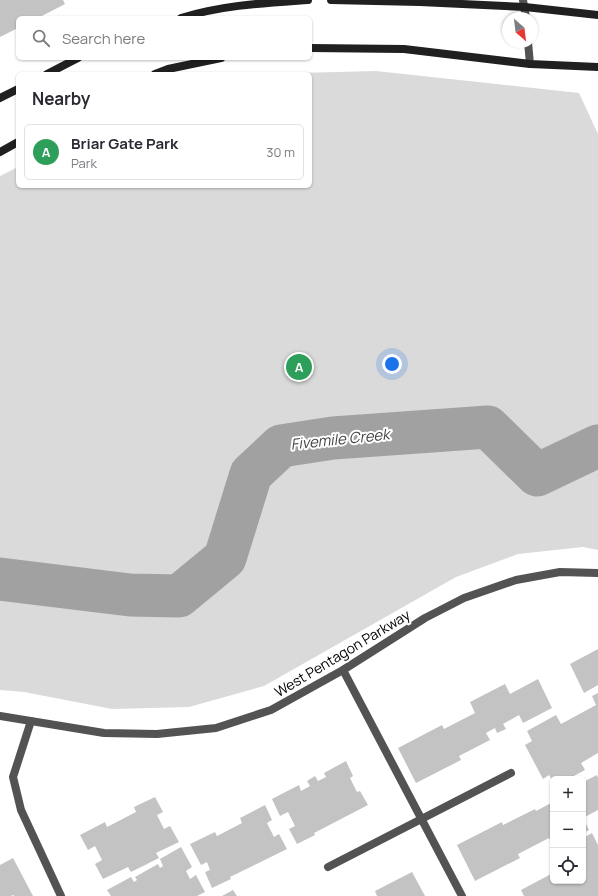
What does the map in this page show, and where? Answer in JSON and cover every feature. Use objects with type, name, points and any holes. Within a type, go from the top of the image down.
[{"type":"main road","points":[[187,16],[200,12],[244,5],[308,0]]},
{"type":"main road","points":[[331,0],[524,4],[598,15]]},
{"type":"main road","points":[[312,48],[404,49],[530,64],[598,67]]},
{"type":"main road","points":[[51,72],[74,60]]},
{"type":"main road","points":[[161,72],[168,69],[211,60]]},
{"type":"main road","points":[[0,98],[16,90]]},
{"type":"main road","points":[[0,152],[16,143]]},
{"type":"street","points":[[529,48],[530,64]]},
{"type":"street","name":"West Pentagon Parkway","points":[[0,716],[104,732],[157,734],[216,728],[271,710],[343,670],[425,618],[464,598],[516,580],[560,572],[598,573]]},
{"type":"street","points":[[343,670],[462,896]]},
{"type":"street","points":[[31,721],[13,777],[21,810],[61,896]]},
{"type":"street","points":[[328,867],[511,773]]},
{"type":"shaded area","points":[[376,71],[579,93],[598,134],[598,550],[583,547],[518,554],[456,577],[264,686],[189,707],[112,709],[24,692],[0,690],[0,176],[16,168],[16,188],[312,188],[312,73]]},
{"type":"building","points":[[0,0],[63,0],[65,4],[42,16],[16,16],[16,29],[0,37]]},
{"type":"building","points":[[598,649],[598,685],[584,693],[570,664]]},
{"type":"building","points":[[538,679],[552,708],[523,723],[519,715],[503,724],[506,729],[497,733],[495,728],[486,733],[490,740],[459,756],[461,760],[416,783],[398,748],[442,725],[444,729],[475,713],[470,702],[505,684],[510,694]]},
{"type":"building","points":[[598,693],[598,753],[581,763],[585,770],[574,776],[550,777],[549,775],[543,779],[525,745],[532,741],[527,731],[556,715],[561,724],[596,705],[592,696]]},
{"type":"building","points":[[346,761],[353,776],[350,778],[357,792],[360,791],[368,805],[314,833],[315,835],[297,844],[289,829],[295,826],[288,812],[280,816],[272,799],[299,785],[301,791],[310,786],[307,781],[315,776],[318,781],[326,777],[324,773]]},
{"type":"building","points":[[597,775],[598,810],[586,816],[586,812],[586,780]]},
{"type":"building","points":[[155,797],[163,812],[157,815],[164,829],[170,826],[179,842],[156,853],[159,858],[131,872],[128,867],[103,879],[95,864],[102,860],[95,846],[88,850],[80,835],[105,822],[107,827],[136,812],[134,807]]},
{"type":"building","points":[[550,804],[550,840],[549,838],[518,854],[520,858],[475,881],[457,845],[502,822],[503,825],[535,809],[536,811]]},
{"type":"building","points":[[265,805],[272,820],[267,823],[274,837],[279,834],[287,849],[230,877],[231,879],[212,888],[205,872],[210,870],[207,862],[201,865],[190,844],[215,832],[217,836],[242,823],[240,818]]},
{"type":"building","points":[[586,824],[589,830],[586,832]]},
{"type":"building","points":[[592,833],[598,845],[598,896],[524,896],[521,890],[550,875],[550,884],[586,884],[586,836]]},
{"type":"building","points":[[181,847],[192,867],[186,871],[190,879],[196,875],[205,892],[197,896],[111,896],[107,890],[131,877],[134,882],[137,880],[135,877],[158,864],[160,868],[163,866],[160,859]]},
{"type":"building","points":[[13,858],[33,896],[0,896],[0,865]]},
{"type":"building","points":[[412,872],[425,896],[377,896],[375,891]]},
{"type":"building","points":[[233,890],[237,896],[222,896]]},
{"type":"waterway","name":"Fivemile Creek","points":[[0,579],[130,595],[179,596],[225,558],[251,474],[281,446],[333,438],[488,427],[537,475],[598,446]]},
{"type":"place","name":"Briar Gate Park","points":[[299,367]]}]
